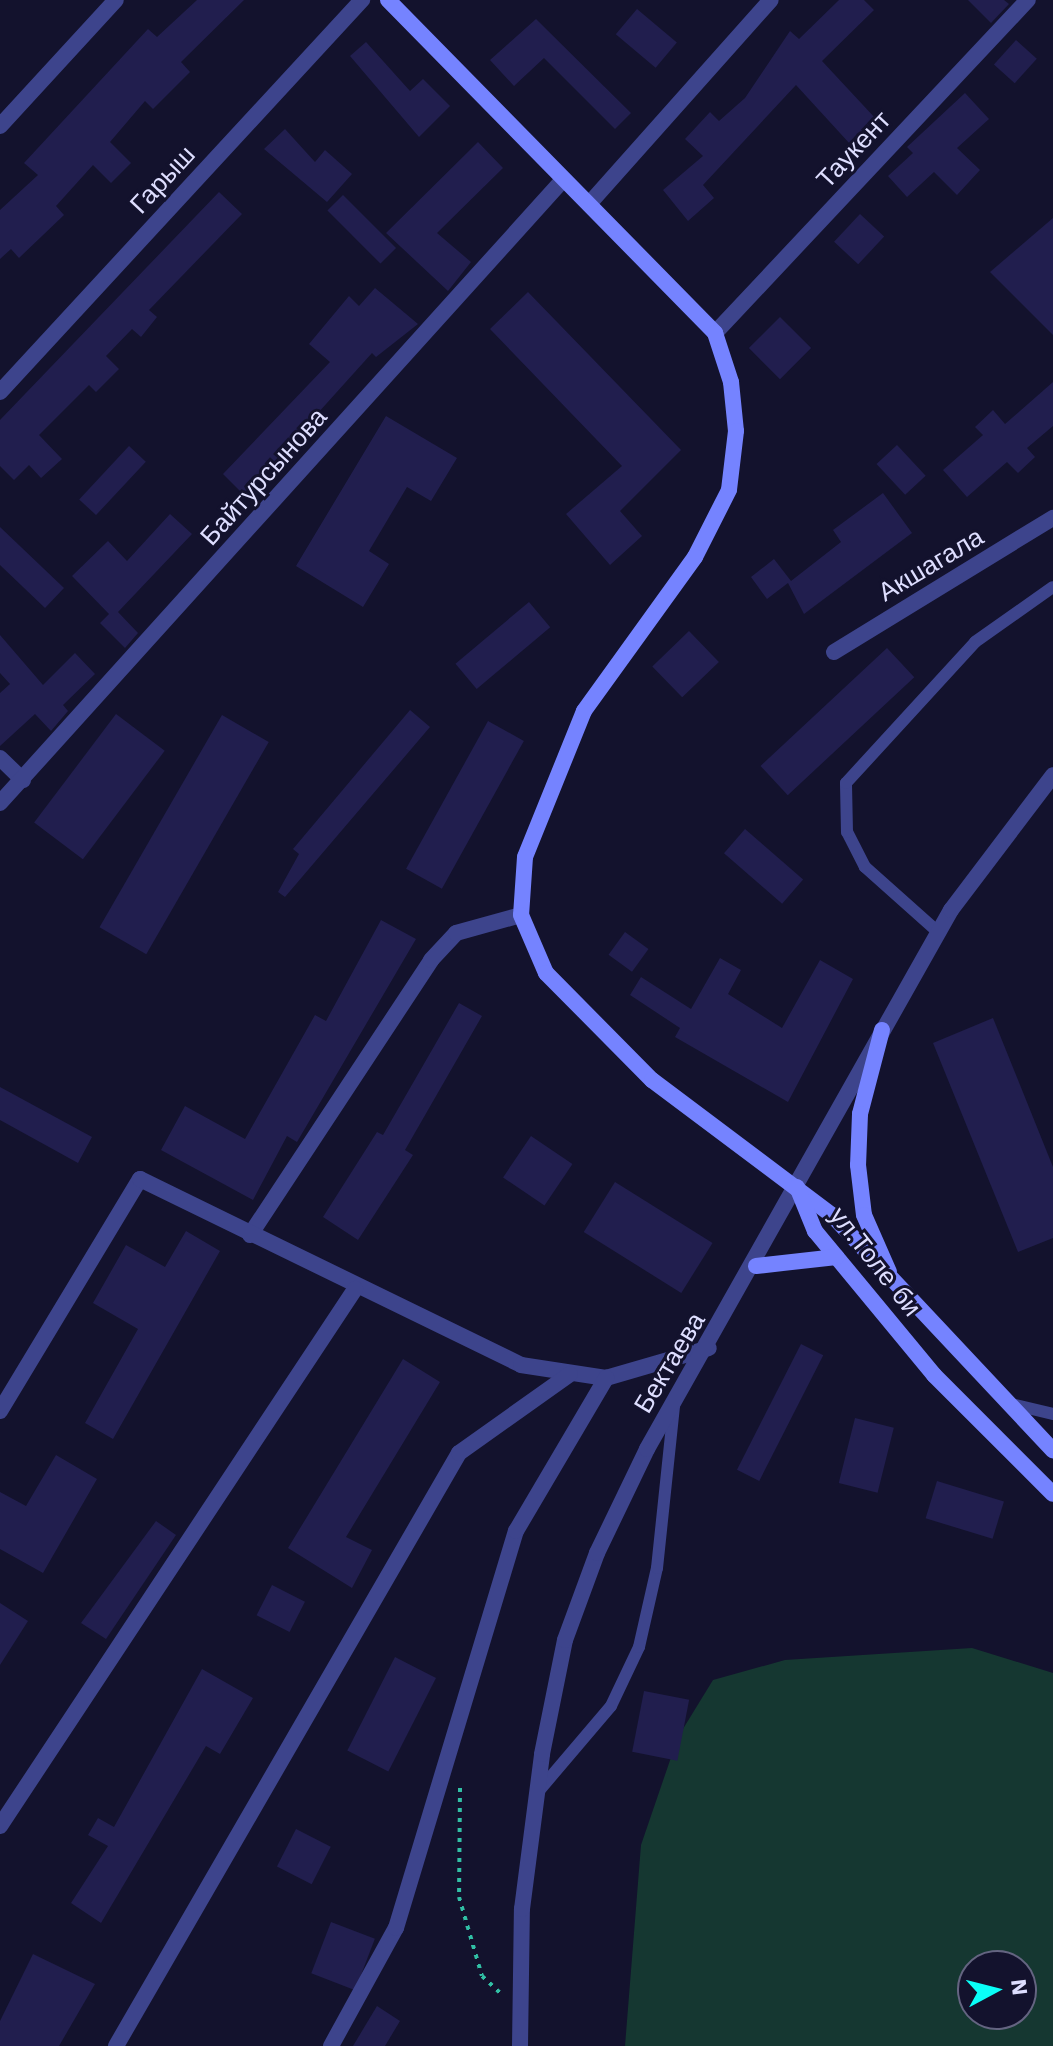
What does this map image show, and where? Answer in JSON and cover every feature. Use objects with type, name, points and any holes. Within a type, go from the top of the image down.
[{"type":"main road","points":[[388,0],[562,181],[589,204],[715,333],[736,431],[729,490],[695,557],[584,711],[525,857],[521,915],[546,973],[586,1021],[652,1080],[795,1182]]},
{"type":"main road","points":[[882,1030],[860,1114],[858,1165],[864,1215],[894,1285]]},
{"type":"main road","name":"ул.Толе би","points":[[795,1182],[815,1231],[836,1257],[934,1375],[1053,1494]]},
{"type":"main road","name":"ул.Толе би","points":[[795,1182],[1053,1450]]},
{"type":"main road","points":[[756,1266],[836,1257]]},
{"type":"street","points":[[0,126],[116,0]]},
{"type":"street","name":"Гарыш","points":[[0,392],[362,0]]},
{"type":"street","points":[[589,204],[771,0]]},
{"type":"street","name":"Таукент","points":[[715,333],[1028,0]]},
{"type":"street","name":"Байтурсынова","points":[[0,803],[562,181]]},
{"type":"street","name":"Акшагала","points":[[834,652],[1053,518]]},
{"type":"street","points":[[0,758],[23,780]]},
{"type":"street","name":"Бектаева","points":[[520,2046],[516,2008],[537,1793],[565,1640],[597,1553],[674,1402],[756,1266],[795,1182],[938,932],[1053,775]]},
{"type":"street","points":[[250,1235],[431,960],[456,933],[521,915]]},
{"type":"street","points":[[0,1410],[140,1179],[355,1289],[521,1365],[606,1378],[709,1348]]},
{"type":"street","points":[[0,1826],[355,1289]]},
{"type":"street","points":[[116,2046],[459,1453],[570,1374]]},
{"type":"street","points":[[331,2046],[396,1928],[516,1531],[606,1378]]},
{"type":"lane","points":[[938,932],[865,867],[847,832],[846,783],[975,642],[1053,587]]},
{"type":"lane","points":[[537,1793],[611,1706],[639,1647],[657,1568],[674,1402]]},
{"type":"lane","points":[[1004,1402],[1053,1414]]},
{"type":"path","points":[[449,1755],[465,1804],[459,1897],[482,1976],[516,2008]]},
{"type":"green space","points":[[972,1648],[1053,1673],[1053,2046],[625,2046],[641,1845],[678,1737],[713,1680],[785,1660]]},
{"type":"building","points":[[197,0],[244,0],[181,62],[190,72],[153,109],[145,101],[110,142],[131,163],[111,183],[93,165],[56,206],[64,215],[19,258],[11,249],[0,259],[0,210],[38,175],[24,163],[148,29],[157,37]]},
{"type":"building","points":[[839,0],[864,0],[874,10],[822,61],[876,119],[850,144],[796,85],[703,185],[714,198],[688,221],[663,190],[703,156],[685,139],[710,112],[719,121],[745,98],[790,31],[799,39]]},
{"type":"building","points":[[968,0],[1004,0],[1009,4],[991,23]]},
{"type":"building","points":[[637,9],[677,42],[656,68],[616,34]]},
{"type":"building","points":[[536,19],[631,113],[615,129],[544,58],[514,86],[490,60]]},
{"type":"building","points":[[1016,40],[1037,59],[1015,83],[994,65]]},
{"type":"building","points":[[366,42],[410,91],[423,79],[450,106],[419,137],[350,56]]},
{"type":"building","points":[[965,93],[989,119],[957,148],[980,170],[957,195],[934,172],[907,197],[888,176],[913,153],[907,147]]},
{"type":"building","points":[[285,129],[315,162],[325,150],[352,174],[327,202],[264,149]]},
{"type":"building","points":[[478,142],[503,168],[437,233],[471,262],[448,291],[386,233]]},
{"type":"building","points":[[219,192],[242,214],[149,310],[157,317],[141,337],[132,329],[106,356],[119,369],[96,392],[89,385],[39,435],[62,459],[41,478],[29,465],[14,480],[0,466],[0,420]]},
{"type":"building","points":[[343,195],[396,248],[380,264],[327,211]]},
{"type":"building","points":[[860,214],[884,237],[858,264],[834,242]]},
{"type":"building","points":[[1053,218],[1053,335],[990,272]]},
{"type":"building","points":[[375,288],[418,324],[376,357],[372,353],[244,495],[223,474],[330,362],[309,344],[349,296],[359,306]]},
{"type":"building","points":[[528,292],[681,450],[620,511],[642,536],[610,565],[566,514],[622,466],[490,329]]},
{"type":"building","points":[[780,317],[811,348],[780,379],[749,348]]},
{"type":"building","points":[[1053,382],[1053,426],[1027,448],[1035,457],[1018,473],[1007,462],[967,497],[943,470],[983,435],[975,427],[993,410],[1005,424]]},
{"type":"building","points":[[386,416],[457,458],[431,501],[407,487],[369,551],[389,564],[363,607],[296,566]]},
{"type":"building","points":[[897,445],[926,476],[905,495],[877,464]]},
{"type":"building","points":[[129,446],[146,462],[96,515],[79,499]]},
{"type":"building","points":[[883,493],[912,533],[804,614],[788,583],[767,599],[751,577],[774,559],[791,581],[841,542],[833,530]]},
{"type":"building","points":[[170,514],[192,534],[118,612],[138,633],[125,648],[100,623],[109,614],[72,576],[108,541],[127,561]]},
{"type":"building","points":[[0,527],[64,588],[45,608],[0,565]]},
{"type":"building","points":[[529,602],[550,627],[477,689],[455,664]]},
{"type":"building","points":[[689,631],[719,662],[682,697],[652,666]]},
{"type":"building","points":[[0,635],[43,685],[75,653],[95,674],[63,705],[68,711],[51,731],[35,714],[0,746],[0,693],[10,684],[0,673]]},
{"type":"building","points":[[887,648],[914,677],[788,795],[760,766]]},
{"type":"building","points":[[410,710],[430,727],[285,897],[278,892],[299,854],[293,849]]},
{"type":"building","points":[[116,714],[165,751],[83,859],[34,823]]},
{"type":"building","points":[[222,715],[269,742],[146,954],[100,927]]},
{"type":"building","points":[[488,721],[524,741],[442,889],[406,869]]},
{"type":"building","points":[[745,829],[803,880],[782,904],[724,853]]},
{"type":"building","points":[[381,920],[416,939],[297,1142],[287,1136],[253,1200],[161,1150],[185,1106],[245,1139],[315,1015],[326,1021]]},
{"type":"building","points":[[625,932],[648,949],[632,972],[609,955]]},
{"type":"building","points":[[720,958],[741,970],[728,994],[782,1028],[820,960],[853,979],[788,1102],[675,1037],[680,1028],[630,995],[641,977],[691,1009]]},
{"type":"building","points":[[459,1003],[482,1016],[405,1150],[413,1155],[358,1240],[323,1217],[377,1132],[383,1135]]},
{"type":"building","points":[[993,1018],[1053,1167],[1053,1238],[1018,1252],[933,1043]]},
{"type":"building","points":[[0,1087],[92,1137],[78,1163],[0,1120]]},
{"type":"building","points":[[531,1136],[572,1164],[544,1205],[503,1177]]},
{"type":"building","points":[[615,1182],[713,1243],[681,1293],[584,1232]]},
{"type":"building","points":[[186,1231],[220,1251],[113,1439],[85,1423],[138,1329],[93,1303],[126,1245],[165,1267]]},
{"type":"building","points":[[801,1344],[823,1355],[759,1481],[737,1470]]},
{"type":"building","points":[[403,1359],[440,1382],[346,1537],[372,1550],[352,1588],[288,1548]]},
{"type":"building","points":[[855,1418],[894,1428],[878,1493],[839,1483]]},
{"type":"building","points":[[56,1455],[97,1479],[43,1573],[0,1549],[0,1492],[26,1506]]},
{"type":"building","points":[[937,1481],[1004,1501],[993,1539],[926,1518]]},
{"type":"building","points":[[156,1521],[176,1535],[106,1639],[81,1623]]},
{"type":"building","points":[[272,1585],[305,1602],[290,1632],[257,1615]]},
{"type":"building","points":[[0,1603],[28,1621],[0,1665]]},
{"type":"building","points":[[395,1657],[436,1678],[388,1771],[347,1751]]},
{"type":"building","points":[[202,1669],[253,1698],[220,1754],[206,1746],[101,1923],[71,1903],[108,1846],[88,1835],[98,1818],[114,1827]]},
{"type":"building","points":[[644,1691],[689,1700],[677,1761],[632,1752]]},
{"type":"building","points":[[296,1829],[331,1847],[312,1884],[277,1866]]},
{"type":"building","points":[[331,1922],[375,1939],[355,1990],[311,1973]]},
{"type":"building","points":[[33,1954],[95,1984],[59,2046],[0,2046],[0,2021]]},
{"type":"building","points":[[377,2006],[400,2021],[385,2046],[353,2046]]}]
